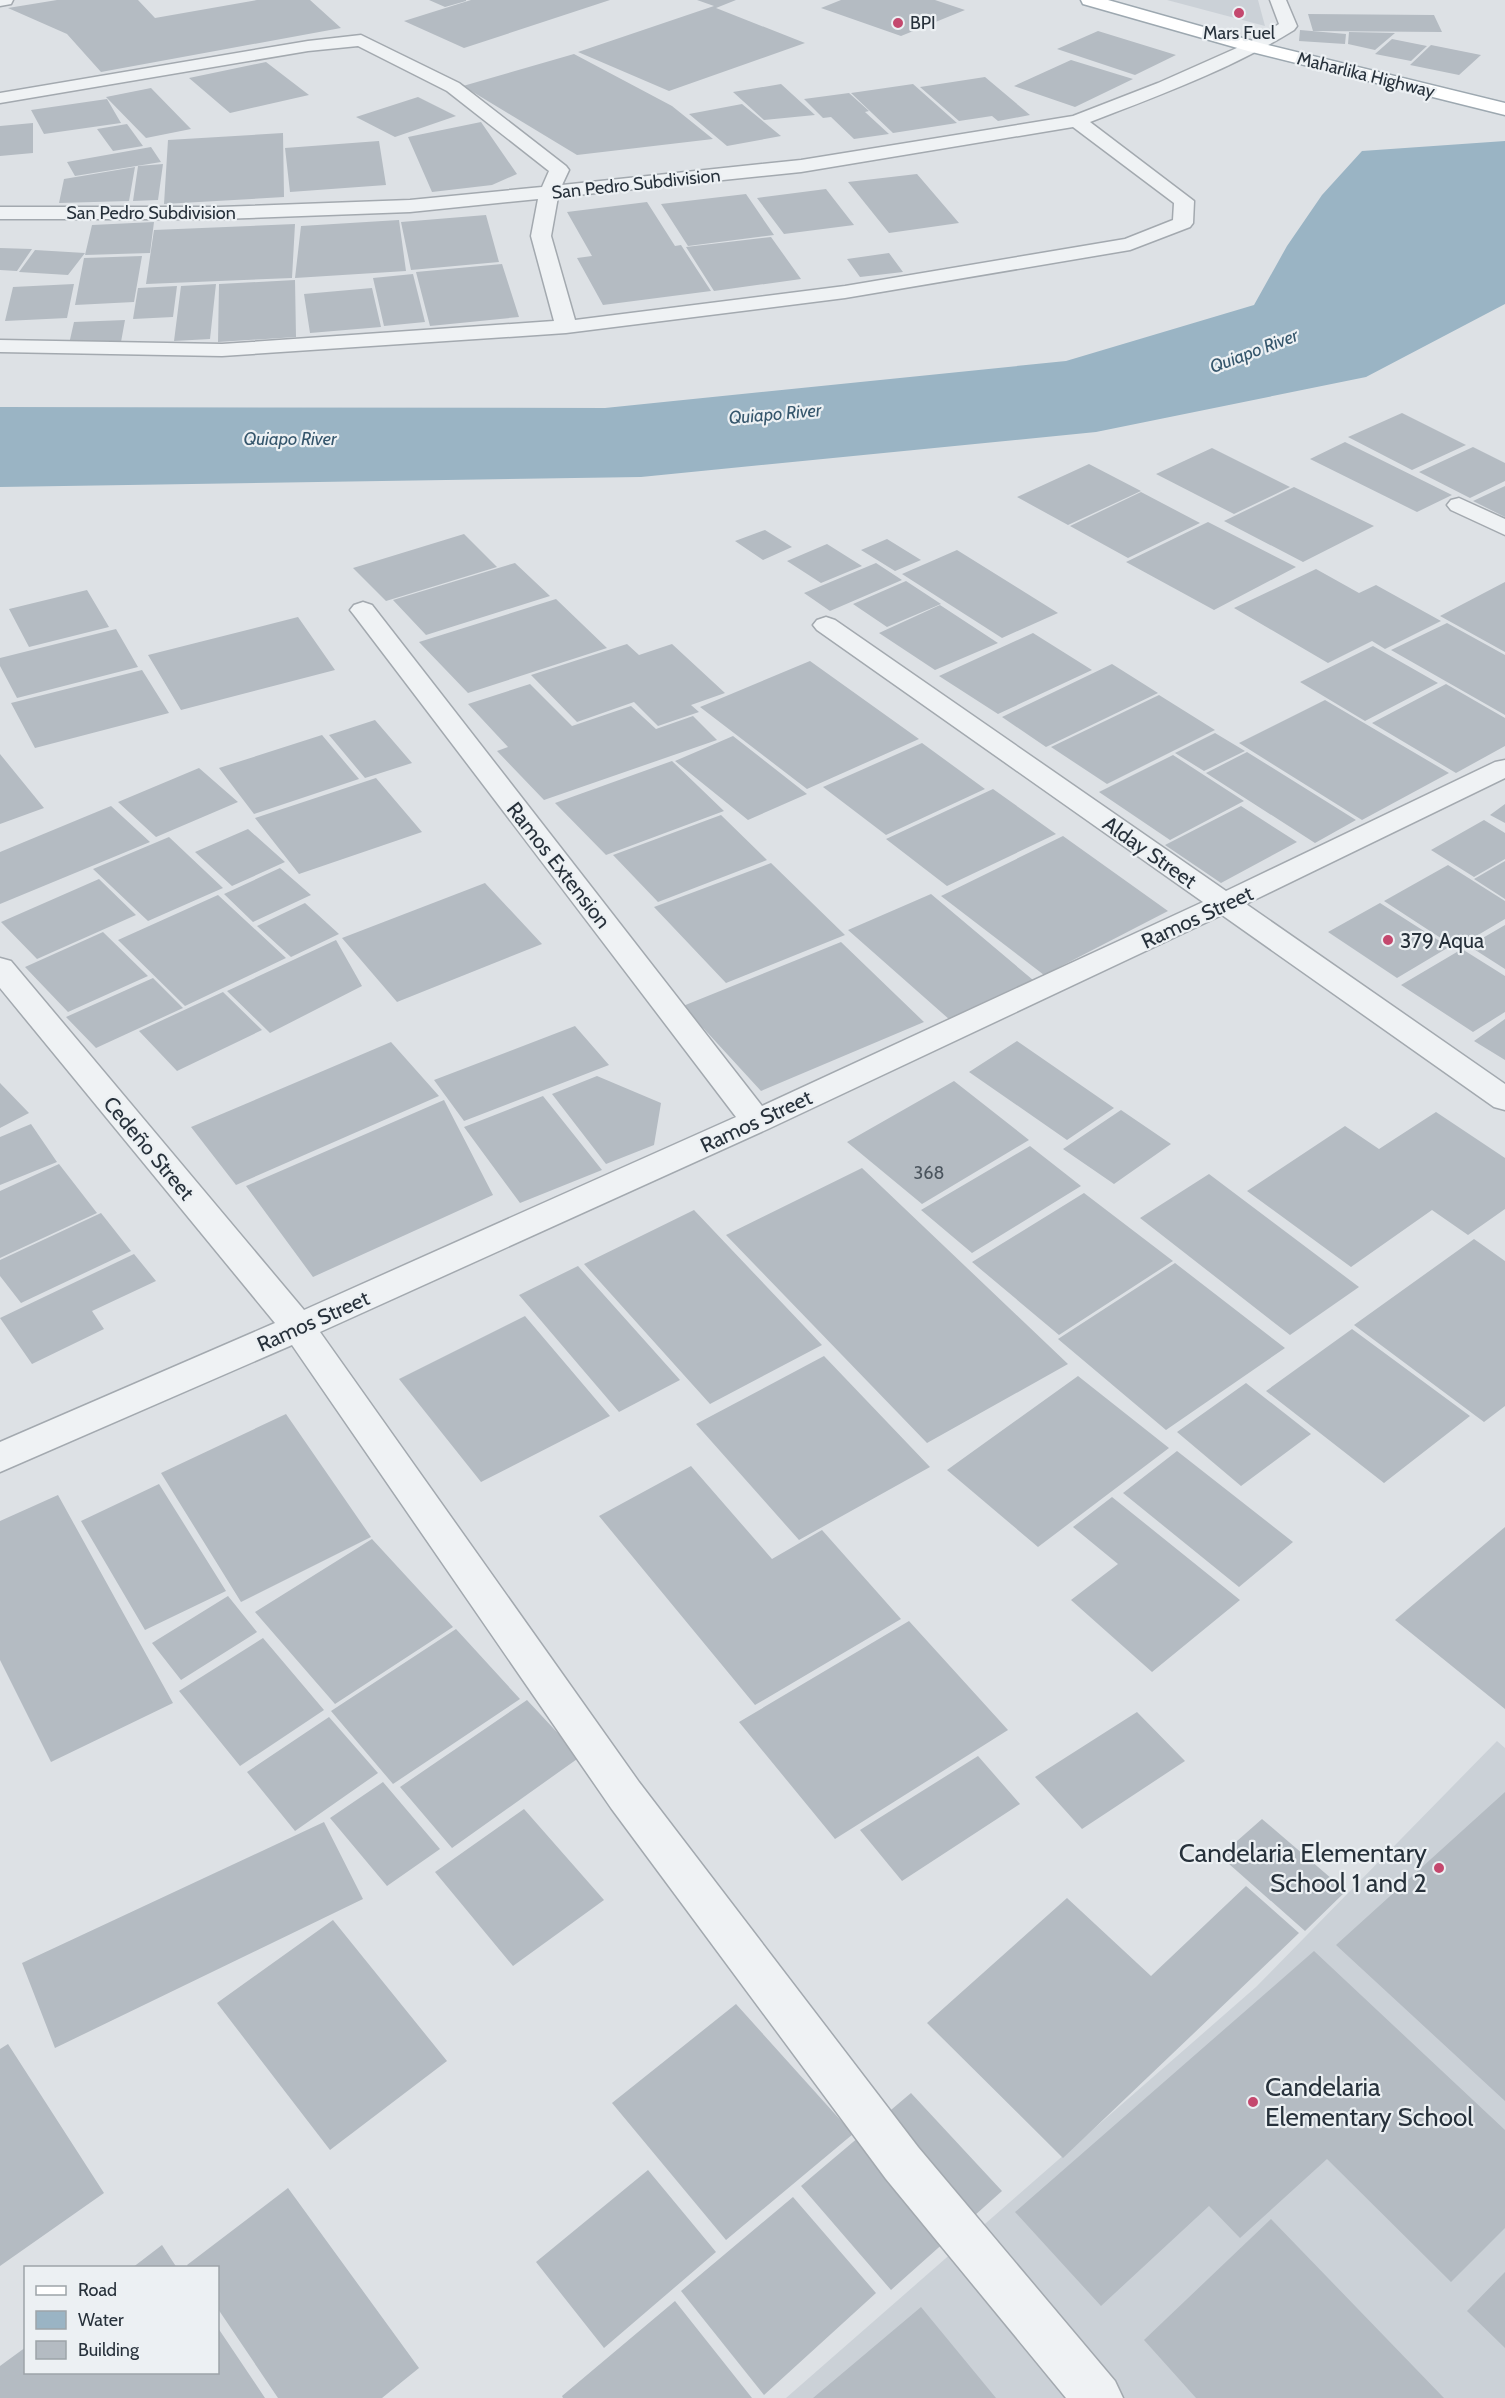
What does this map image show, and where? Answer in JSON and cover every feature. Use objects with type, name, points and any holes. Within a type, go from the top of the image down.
[{"type":"main road","name":"Maharlika Highway","points":[[1089,0],[1254,47],[1505,109]]},
{"type":"street","points":[[0,1],[5,0]]},
{"type":"street","name":"San Pedro Subdivision","points":[[0,213],[219,213],[410,206],[549,194],[801,166],[1077,121],[1164,87],[1254,47],[1288,26],[1278,0]]},
{"type":"street","points":[[0,98],[308,46],[361,40],[453,87],[559,170],[549,194],[541,236],[566,327]]},
{"type":"street","points":[[0,346],[222,350],[566,327],[868,289],[1130,244],[1184,223],[1184,201],[1077,121]]},
{"type":"street","points":[[1459,505],[1505,528]]},
{"type":"street","name":"Ramos Extension","points":[[363,610],[756,1121]]},
{"type":"street","name":"Alday Street","points":[[826,625],[1505,1099]]},
{"type":"street","name":"Ramos Street","points":[[0,1458],[299,1328],[756,1121],[1226,904],[1505,768]]},
{"type":"street","name":"Cedeño Street","points":[[0,968],[299,1328],[640,1814],[902,2163],[1098,2398]]},
{"type":"shaded area","name":"Mars Fuel","points":[[1167,0],[1258,0],[1265,26]]},
{"type":"shaded area","name":"Candelaria Elementary School","points":[[1497,1741],[1505,1748],[1505,2398],[786,2398],[1256,1987]]},
{"type":"water","name":"Quiapo River","points":[[1505,141],[1505,304],[1366,377],[1096,432],[641,477],[0,487],[0,407],[605,408],[1066,361],[1254,305],[1287,246],[1322,195],[1362,151]]},
{"type":"building","points":[[57,0],[138,0],[155,18],[257,0],[310,0],[341,28],[101,72],[67,34],[8,8]]},
{"type":"building","points":[[429,0],[466,0],[466,1],[445,7]]},
{"type":"building","points":[[471,0],[610,0],[464,48],[404,21]]},
{"type":"building","points":[[697,0],[736,0],[716,8],[805,43],[669,91],[578,52],[714,6]]},
{"type":"building","name":"BPI","points":[[841,0],[935,0],[965,10],[901,36],[821,8]]},
{"type":"building","points":[[1308,14],[1434,15],[1442,32],[1313,31]]},
{"type":"building","points":[[1300,30],[1346,34],[1345,44],[1299,41]]},
{"type":"building","points":[[1098,31],[1176,55],[1135,75],[1057,49]]},
{"type":"building","points":[[1349,32],[1395,33],[1375,50],[1348,44]]},
{"type":"building","points":[[1392,39],[1427,46],[1411,61],[1375,54]]},
{"type":"building","points":[[1431,45],[1481,55],[1459,75],[1410,65]]},
{"type":"building","points":[[574,54],[672,106],[713,139],[577,155],[463,86]]},
{"type":"building","points":[[1071,60],[1133,79],[1075,107],[1014,86]]},
{"type":"building","points":[[266,62],[309,95],[230,113],[189,78]]},
{"type":"building","points":[[985,77],[1030,115],[998,121],[992,116],[959,121],[920,87]]},
{"type":"building","points":[[781,84],[815,115],[764,120],[733,92]]},
{"type":"building","points":[[913,84],[957,123],[893,133],[851,93]]},
{"type":"building","points":[[151,88],[191,129],[146,138],[106,97]]},
{"type":"building","points":[[849,93],[869,111],[865,112],[889,134],[854,139],[831,117],[823,118],[804,99]]},
{"type":"building","points":[[418,97],[456,116],[395,137],[356,117]]},
{"type":"building","points":[[107,99],[121,123],[44,134],[31,110]]},
{"type":"building","points":[[742,104],[781,136],[727,146],[689,114]]},
{"type":"building","points":[[481,122],[517,174],[492,185],[432,192],[408,137]]},
{"type":"building","points":[[33,123],[33,153],[0,156],[0,126]]},
{"type":"building","points":[[127,124],[143,146],[113,151],[97,129]]},
{"type":"building","points":[[283,133],[284,197],[164,204],[168,140]]},
{"type":"building","points":[[379,141],[386,185],[290,192],[285,148]]},
{"type":"building","points":[[151,147],[161,162],[75,176],[67,162]]},
{"type":"building","points":[[163,164],[158,200],[133,201],[138,166]]},
{"type":"building","points":[[135,167],[129,201],[59,203],[64,179]]},
{"type":"building","points":[[917,174],[959,223],[889,233],[848,182]]},
{"type":"building","points":[[826,189],[854,225],[784,234],[757,198]]},
{"type":"building","points":[[746,194],[774,235],[688,246],[661,204]]},
{"type":"building","points":[[647,202],[675,246],[681,245],[711,291],[603,305],[577,258],[592,256],[567,212]]},
{"type":"building","points":[[486,215],[499,262],[411,270],[401,222]]},
{"type":"building","points":[[399,220],[406,271],[295,278],[301,226]]},
{"type":"building","points":[[154,222],[150,253],[85,255],[92,225]]},
{"type":"building","points":[[295,224],[292,278],[146,284],[154,230]]},
{"type":"building","points":[[771,237],[801,279],[714,291],[686,247]]},
{"type":"building","points":[[0,248],[32,249],[17,271],[0,270]]},
{"type":"building","points":[[35,250],[85,253],[68,275],[19,272]]},
{"type":"building","points":[[889,253],[903,272],[860,277],[847,259]]},
{"type":"building","points":[[142,256],[134,302],[75,305],[84,258]]},
{"type":"building","points":[[502,264],[519,317],[430,326],[416,272]]},
{"type":"building","points":[[413,274],[425,322],[384,326],[373,278]]},
{"type":"building","points":[[295,280],[296,337],[218,342],[219,284]]},
{"type":"building","points":[[74,284],[67,318],[5,321],[13,287]]},
{"type":"building","points":[[216,284],[210,339],[174,341],[181,286]]},
{"type":"building","points":[[177,286],[173,317],[133,319],[138,288]]},
{"type":"building","points":[[372,288],[381,327],[310,333],[304,294]]},
{"type":"building","points":[[125,320],[121,342],[69,344],[74,322]]},
{"type":"building","points":[[1402,413],[1466,445],[1412,470],[1348,437]]},
{"type":"building","points":[[1345,442],[1452,495],[1417,512],[1310,459]]},
{"type":"building","points":[[1473,447],[1505,463],[1505,481],[1470,498],[1419,472]]},
{"type":"building","points":[[1212,448],[1290,487],[1234,514],[1156,474]]},
{"type":"building","points":[[1089,464],[1141,491],[1068,525],[1017,497]]},
{"type":"building","points":[[1505,486],[1505,517],[1473,501]]},
{"type":"building","points":[[1294,487],[1374,526],[1303,562],[1224,521]]},
{"type":"building","points":[[1141,492],[1200,523],[1128,558],[1070,526]]},
{"type":"building","points":[[1208,522],[1296,567],[1214,610],[1126,562]]},
{"type":"building","points":[[765,530],[792,547],[763,560],[735,541]]},
{"type":"building","points":[[464,534],[497,567],[386,601],[353,568]]},
{"type":"building","points":[[887,539],[921,560],[895,571],[861,550]]},
{"type":"building","points":[[827,544],[862,566],[821,583],[787,561]]},
{"type":"building","points":[[957,550],[1058,613],[1002,638],[902,574]]},
{"type":"building","points":[[515,563],[550,596],[426,635],[393,600]]},
{"type":"building","points":[[876,563],[902,580],[830,611],[804,593]]},
{"type":"building","points":[[1316,569],[1359,593],[1376,585],[1441,621],[1385,649],[1372,641],[1328,663],[1234,608]]},
{"type":"building","points":[[906,581],[941,604],[887,627],[853,604]]},
{"type":"building","points":[[1505,582],[1505,652],[1440,616]]},
{"type":"building","points":[[87,590],[109,627],[29,647],[9,609]]},
{"type":"building","points":[[556,599],[607,648],[468,693],[419,642]]},
{"type":"building","points":[[940,605],[998,643],[935,670],[879,633]]},
{"type":"building","points":[[298,617],[335,670],[181,710],[148,655]]},
{"type":"building","points":[[1447,623],[1505,655],[1505,715],[1391,650]]},
{"type":"building","points":[[116,629],[138,667],[17,698],[0,666],[0,658]]},
{"type":"building","points":[[1033,633],[1092,670],[998,714],[939,676]]},
{"type":"building","points":[[627,644],[639,655],[672,644],[725,693],[691,705],[699,712],[658,726],[634,702],[577,722],[531,675]]},
{"type":"building","points":[[1373,646],[1438,683],[1365,721],[1300,682]]},
{"type":"building","points":[[810,661],[919,739],[807,789],[700,707]]},
{"type":"building","points":[[1112,664],[1158,693],[1046,747],[1002,717]]},
{"type":"building","points":[[142,670],[169,713],[35,748],[11,703]]},
{"type":"building","points":[[530,684],[572,726],[631,706],[656,729],[693,716],[717,740],[544,800],[497,751],[508,747],[468,704]]},
{"type":"building","points":[[1446,684],[1505,718],[1505,746],[1456,773],[1372,723]]},
{"type":"building","points":[[1159,695],[1215,730],[1107,784],[1051,747]]},
{"type":"building","points":[[1325,700],[1449,773],[1362,820],[1239,743]]},
{"type":"building","points":[[375,720],[412,763],[365,778],[329,735]]},
{"type":"building","points":[[1215,733],[1245,751],[1204,771],[1175,753]]},
{"type":"building","points":[[322,735],[359,779],[254,814],[219,768]]},
{"type":"building","points":[[733,736],[807,794],[748,820],[675,761]]},
{"type":"building","points":[[922,743],[985,789],[886,835],[823,787]]},
{"type":"building","points":[[1247,752],[1356,820],[1315,843],[1206,773]]},
{"type":"building","points":[[0,754],[44,808],[0,824]]},
{"type":"building","points":[[1173,755],[1244,801],[1170,840],[1099,792]]},
{"type":"building","points":[[672,761],[724,811],[606,855],[555,803]]},
{"type":"building","points":[[199,768],[238,802],[156,837],[118,802]]},
{"type":"building","points":[[376,778],[422,832],[299,874],[255,818]]},
{"type":"building","points":[[993,789],[1056,834],[947,886],[886,839]]},
{"type":"building","points":[[1505,804],[1505,823],[1490,815]]},
{"type":"building","points":[[111,806],[150,842],[0,904],[0,852]]},
{"type":"building","points":[[1241,806],[1297,842],[1221,883],[1165,845]]},
{"type":"building","points":[[721,815],[767,860],[658,902],[613,855]]},
{"type":"building","points":[[1484,820],[1505,833],[1505,859],[1474,877],[1431,850]]},
{"type":"building","points":[[248,829],[285,862],[232,886],[195,852]]},
{"type":"building","points":[[1063,836],[1168,911],[1044,975],[941,896]]},
{"type":"building","points":[[169,837],[223,888],[148,921],[93,869]]},
{"type":"building","points":[[1505,861],[1505,899],[1474,879]]},
{"type":"building","points":[[771,863],[845,935],[726,983],[654,907]]},
{"type":"building","points":[[1448,865],[1505,901],[1505,919],[1456,948],[1384,901]]},
{"type":"building","points":[[280,868],[311,895],[253,922],[224,894]]},
{"type":"building","points":[[99,879],[136,915],[37,959],[1,922]]},
{"type":"building","points":[[485,883],[542,944],[397,1002],[342,938]]},
{"type":"building","points":[[931,894],[1033,980],[950,1020],[848,930]]},
{"type":"building","points":[[218,895],[286,958],[185,1006],[118,940]]},
{"type":"building","points":[[305,903],[339,934],[291,957],[257,926]]},
{"type":"building","name":"379 Aqua","points":[[1380,903],[1449,947],[1397,978],[1328,932]]},
{"type":"building","points":[[1505,925],[1505,969],[1469,946]]},
{"type":"building","points":[[103,932],[148,976],[68,1012],[25,967]]},
{"type":"building","points":[[336,940],[362,986],[270,1033],[227,991]]},
{"type":"building","points":[[841,942],[924,1022],[761,1091],[683,1006]]},
{"type":"building","points":[[1462,949],[1505,976],[1505,1012],[1473,1032],[1401,985]]},
{"type":"building","points":[[153,978],[183,1008],[96,1048],[66,1017]]},
{"type":"building","points":[[223,992],[262,1030],[177,1071],[139,1031]]},
{"type":"building","points":[[1505,1019],[1505,1060],[1474,1041]]},
{"type":"building","points":[[575,1026],[609,1065],[464,1121],[434,1080]]},
{"type":"building","points":[[1017,1041],[1114,1108],[1067,1140],[969,1072]]},
{"type":"building","points":[[391,1042],[439,1096],[236,1185],[191,1127]]},
{"type":"building","points":[[597,1076],[661,1103],[654,1145],[606,1164],[552,1094]]},
{"type":"building","points":[[954,1081],[1029,1140],[922,1204],[847,1142]]},
{"type":"building","points":[[0,1083],[29,1113],[0,1128]]},
{"type":"building","points":[[543,1096],[602,1170],[520,1203],[464,1127]]},
{"type":"building","points":[[444,1100],[493,1195],[313,1277],[246,1186]]},
{"type":"building","points":[[1121,1110],[1171,1144],[1114,1184],[1063,1149]]},
{"type":"building","points":[[1436,1112],[1505,1158],[1505,1209],[1468,1235],[1432,1210],[1351,1267],[1247,1191],[1345,1126],[1379,1149]]},
{"type":"building","points":[[31,1124],[57,1162],[0,1185],[0,1137]]},
{"type":"building","points":[[1030,1146],[1081,1186],[972,1253],[921,1210]]},
{"type":"building","points":[[59,1164],[97,1213],[0,1258],[0,1191]]},
{"type":"building","points":[[862,1168],[1068,1364],[927,1443],[726,1235]]},
{"type":"building","points":[[1209,1174],[1359,1287],[1290,1335],[1140,1218]]},
{"type":"building","points":[[1084,1193],[1173,1261],[1059,1335],[972,1262]]},
{"type":"building","points":[[694,1210],[822,1345],[710,1404],[584,1264]]},
{"type":"building","points":[[101,1213],[131,1251],[21,1303],[0,1276],[0,1260]]},
{"type":"building","points":[[1474,1239],[1505,1261],[1505,1406],[1484,1422],[1354,1325]]},
{"type":"building","points":[[134,1254],[156,1281],[92,1311],[104,1329],[32,1364],[0,1318]]},
{"type":"building","points":[[1175,1263],[1285,1348],[1166,1430],[1058,1339]]},
{"type":"building","points":[[578,1266],[680,1380],[619,1412],[519,1295]]},
{"type":"building","points":[[525,1316],[610,1416],[481,1482],[399,1379]]},
{"type":"building","points":[[1352,1329],[1470,1416],[1384,1483],[1266,1391]]},
{"type":"building","points":[[824,1356],[930,1467],[799,1540],[696,1424]]},
{"type":"building","points":[[1078,1376],[1169,1448],[1038,1547],[947,1470]]},
{"type":"building","points":[[1246,1383],[1311,1434],[1241,1486],[1177,1432]]},
{"type":"building","points":[[286,1414],[371,1537],[241,1602],[161,1473]]},
{"type":"building","points":[[1177,1451],[1293,1542],[1239,1587],[1123,1493]]},
{"type":"building","points":[[691,1466],[772,1559],[822,1530],[901,1619],[755,1705],[599,1516]]},
{"type":"building","points":[[159,1484],[226,1591],[145,1630],[81,1521]]},
{"type":"building","points":[[58,1495],[173,1703],[51,1762],[0,1660],[0,1521]]},
{"type":"building","points":[[1112,1497],[1240,1600],[1152,1672],[1071,1600],[1118,1564],[1073,1527]]},
{"type":"building","points":[[1505,1527],[1505,1709],[1395,1620]]},
{"type":"building","points":[[372,1539],[453,1627],[335,1704],[255,1612]]},
{"type":"building","points":[[228,1596],[257,1632],[181,1680],[152,1643]]},
{"type":"building","points":[[909,1621],[1008,1730],[835,1839],[739,1722]]},
{"type":"building","points":[[456,1629],[520,1699],[393,1784],[331,1711]]},
{"type":"building","points":[[263,1638],[324,1710],[240,1766],[179,1691]]},
{"type":"building","points":[[527,1700],[580,1757],[452,1848],[400,1787]]},
{"type":"building","points":[[1137,1712],[1185,1761],[1082,1829],[1035,1777]]},
{"type":"building","points":[[329,1717],[378,1773],[295,1831],[247,1772]]},
{"type":"building","points":[[978,1756],[1020,1804],[902,1881],[860,1830]]},
{"type":"building","points":[[383,1782],[440,1849],[387,1886],[330,1818]]},
{"type":"building","points":[[1505,1792],[1505,2101],[1336,1945]]},
{"type":"building","points":[[524,1809],[604,1900],[513,1966],[435,1872]]},
{"type":"building","points":[[1262,1819],[1346,1891],[1305,1931],[1220,1856]]},
{"type":"building","points":[[324,1822],[363,1899],[55,2048],[22,1963]]},
{"type":"building","points":[[1246,1886],[1299,1933],[1063,2158],[927,2023],[1067,1898],[1151,1976]]},
{"type":"building","points":[[333,1920],[447,2061],[330,2150],[217,2003]]},
{"type":"building","points":[[1314,1951],[1505,2130],[1505,2228],[1451,2282],[1327,2159],[1240,2238],[1209,2206],[1101,2306],[1015,2212]]},
{"type":"building","points":[[736,2004],[853,2134],[726,2240],[612,2103]]},
{"type":"building","points":[[8,2044],[104,2193],[0,2266],[0,2049]]},
{"type":"building","points":[[911,2093],[1002,2191],[891,2290],[801,2186]]},
{"type":"building","points":[[648,2170],[716,2252],[604,2348],[536,2262]]},
{"type":"building","points":[[288,2188],[419,2368],[382,2398],[278,2398],[219,2310],[219,2266],[187,2265]]},
{"type":"building","points":[[793,2197],[876,2293],[764,2395],[681,2291]]},
{"type":"building","points":[[1271,2219],[1444,2398],[1196,2398],[1144,2340]]},
{"type":"building","points":[[162,2245],[176,2266],[135,2266]]},
{"type":"building","points":[[1505,2272],[1505,2348],[1467,2311]]},
{"type":"building","points":[[675,2301],[752,2398],[563,2398],[562,2396]]},
{"type":"building","points":[[921,2307],[996,2398],[813,2398]]},
{"type":"building","points":[[219,2329],[265,2398],[0,2398],[0,2366],[24,2348],[24,2374],[219,2374]]},
{"type":"place","name":"Mars Fuel","points":[[1239,13]]},
{"type":"place","name":"BPI","points":[[898,23]]},
{"type":"place","name":"379 Aqua","points":[[1388,940]]},
{"type":"place","name":"Candelaria Elementary School 1 and 2","points":[[1439,1868]]},
{"type":"place","name":"Candelaria Elementary School","points":[[1253,2102]]}]
